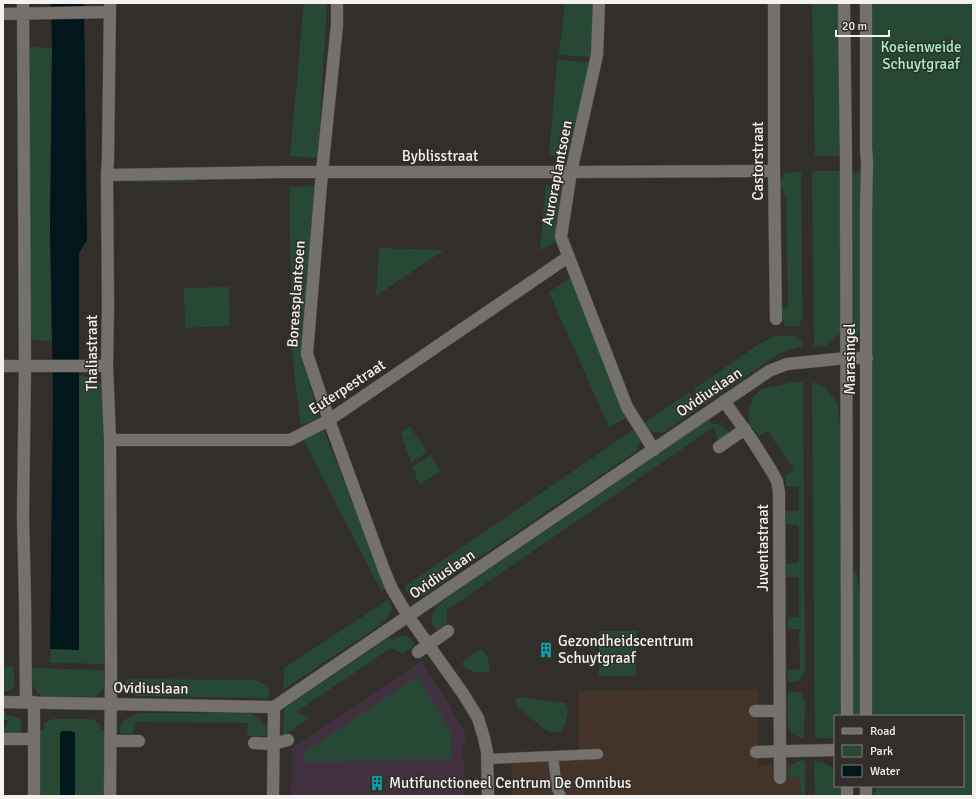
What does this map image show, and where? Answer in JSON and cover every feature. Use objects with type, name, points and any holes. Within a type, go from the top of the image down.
[{"type":"street","name":"Boreasplantsoen","points":[[337,3],[337,25],[322,172],[307,354],[392,589],[408,616],[464,695],[478,718],[488,759],[488,796]]},
{"type":"street","name":"Auroraplantsoen","points":[[599,3],[597,55],[571,172],[561,237],[627,407],[654,450]]},
{"type":"street","name":"Castorstraat","points":[[774,3],[776,318]]},
{"type":"street","name":"Marasingel","points":[[844,3],[847,358],[847,715]]},
{"type":"street","name":"Marasingel","points":[[866,3],[866,715]]},
{"type":"street","points":[[3,14],[23,8],[46,13],[88,12],[110,7]]},
{"type":"street","name":"Thaliastraat","points":[[110,7],[107,174],[107,366],[110,440],[110,796]]},
{"type":"street","points":[[23,8],[25,366],[23,516],[30,702],[34,739],[34,796]]},
{"type":"street","name":"Byblisstraat","points":[[107,174],[774,171]]},
{"type":"street","name":"Euterpestraat","points":[[110,440],[290,440],[330,420],[568,257]]},
{"type":"street","name":"Ovidiuslaan","points":[[3,702],[274,707],[769,371],[787,364],[847,358],[867,358]]},
{"type":"street","points":[[3,366],[107,366]]},
{"type":"street","name":"Juventastraat","points":[[724,401],[772,470],[777,481],[779,492],[780,778]]},
{"type":"street","points":[[719,447],[744,429]]},
{"type":"street","points":[[418,652],[448,631]]},
{"type":"street","points":[[273,796],[274,707]]},
{"type":"street","points":[[756,711],[780,711]]},
{"type":"street","points":[[3,739],[34,739]]},
{"type":"street","points":[[254,743],[274,744],[288,740]]},
{"type":"street","points":[[110,741],[139,741]]},
{"type":"street","points":[[756,752],[834,750]]},
{"type":"street","points":[[488,759],[598,754]]},
{"type":"street","points":[[553,756],[557,789],[561,796]]},
{"type":"shaded area","points":[[421,661],[440,689],[466,735],[466,742],[462,747],[464,796],[291,796],[292,748]]},
{"type":"shaded area","points":[[758,689],[759,765],[804,764],[804,796],[512,796],[511,760],[579,756],[578,691]]},
{"type":"green space","points":[[304,3],[327,3],[318,158],[290,156]]},
{"type":"green space","points":[[565,3],[593,3],[593,52],[591,57],[559,55]]},
{"type":"green space","points":[[812,3],[839,3],[839,156],[815,156]]},
{"type":"green space","name":"Koeienweide Schuytgraaf","points":[[868,3],[973,3],[973,796],[874,796],[877,787],[964,787],[964,715],[873,715],[871,649]]},
{"type":"green space","points":[[29,47],[52,48],[50,227],[52,341],[31,340]]},
{"type":"green space","points":[[557,60],[591,62],[571,156],[549,156]]},
{"type":"green space","points":[[812,171],[842,171],[841,332],[829,344],[823,346],[814,346]]},
{"type":"green space","points":[[801,172],[803,317],[799,326],[784,326],[781,309],[788,307],[786,199],[780,183],[784,173]]},
{"type":"green space","points":[[851,173],[860,173],[861,267],[859,330],[853,349]]},
{"type":"green space","points":[[132,179],[194,179],[194,182],[132,182]]},
{"type":"green space","points":[[546,185],[564,186],[556,242],[540,250]]},
{"type":"green space","points":[[315,186],[302,356],[319,418],[301,425],[294,373],[292,342],[289,187]]},
{"type":"green space","points":[[379,248],[444,250],[376,296]]},
{"type":"green space","points":[[572,277],[626,418],[609,427],[549,292]]},
{"type":"green space","points":[[229,287],[230,326],[185,328],[184,288]]},
{"type":"green space","points":[[774,336],[797,336],[801,339],[802,346],[780,353],[705,404],[694,389],[759,344]]},
{"type":"green space","points":[[79,376],[94,378],[100,383],[103,391],[104,664],[50,663],[51,649],[79,650]]},
{"type":"green space","points":[[794,382],[803,382],[805,672],[800,679],[788,681],[787,670],[800,669],[799,629],[788,629],[788,617],[799,617],[799,577],[786,577],[786,564],[799,563],[799,525],[786,524],[786,511],[799,511],[799,486],[786,487],[785,476],[794,470],[768,431],[759,436],[750,424],[748,414],[753,397],[762,389]]},
{"type":"green space","points":[[812,382],[825,387],[837,403],[841,430],[840,598],[842,715],[834,715],[833,738],[815,738]]},
{"type":"green space","points":[[689,392],[700,407],[663,433],[652,432],[643,424]]},
{"type":"green space","points":[[708,420],[712,424],[722,426],[729,433],[718,441],[714,427],[447,610],[447,623],[437,631],[432,623],[436,610],[434,607]]},
{"type":"green space","points":[[410,426],[427,452],[411,463],[401,433]]},
{"type":"green space","points":[[323,428],[386,588],[381,591],[303,439]]},
{"type":"green space","points":[[636,428],[640,440],[639,446],[635,452],[425,595],[411,595],[406,591],[405,586]]},
{"type":"green space","points":[[430,455],[441,471],[419,485],[413,467]]},
{"type":"green space","points":[[852,572],[856,572],[861,599],[862,715],[853,715]]},
{"type":"green space","points":[[388,600],[392,608],[389,616],[380,625],[283,690],[284,668]]},
{"type":"green space","points":[[599,631],[637,631],[636,676],[599,676]]},
{"type":"green space","points":[[401,635],[408,636],[415,645],[403,654],[391,648],[296,712],[309,718],[283,736],[285,708],[390,637],[393,640]]},
{"type":"green space","points":[[482,650],[489,661],[490,670],[480,673],[468,669],[462,665],[463,662],[469,657]]},
{"type":"green space","points":[[3,667],[13,667],[14,683],[11,689],[3,692]]},
{"type":"green space","points":[[32,668],[104,670],[104,687],[96,696],[92,697],[43,696],[34,687],[32,681]]},
{"type":"green space","points":[[418,676],[451,733],[451,759],[304,762],[305,752]]},
{"type":"green space","points":[[125,679],[255,680],[267,686],[270,693],[268,698],[136,696],[126,689]]},
{"type":"green space","points":[[788,692],[801,693],[805,700],[804,738],[796,736],[790,731],[788,718]]},
{"type":"green space","points":[[520,697],[565,703],[568,708],[568,713],[562,730],[556,733],[547,731],[517,707],[515,703],[516,699]]},
{"type":"green space","points":[[3,711],[6,711],[6,715],[15,716],[20,719],[22,724],[21,733],[3,733],[9,720],[3,720]]},
{"type":"green space","points":[[139,713],[249,713],[257,717],[265,724],[267,736],[247,736],[248,723],[136,722],[133,734],[120,733],[121,723],[129,717]]},
{"type":"green space","points":[[53,719],[90,719],[99,724],[100,723],[102,730],[105,730],[106,796],[75,796],[75,733],[71,731],[63,731],[60,734],[60,796],[40,796],[39,730],[44,730],[44,722],[45,723]]},
{"type":"green space","points":[[802,760],[805,762],[805,796],[801,796],[800,777],[788,777],[792,766],[796,762]]},
{"type":"green space","points":[[814,761],[826,764],[834,769],[834,787],[841,787],[842,796],[815,796]]},
{"type":"water","points":[[51,3],[84,3],[87,240],[79,253],[79,650],[50,649],[53,397],[50,227],[52,48]]},
{"type":"water","points":[[62,731],[71,731],[75,733],[75,796],[60,796],[60,734]]},
{"type":"place","name":"Gezondheidscentrum Schuytgraaf","points":[[546,650]]},
{"type":"place","name":"Mutifunctioneel Centrum De Omnibus","points":[[377,783]]}]
